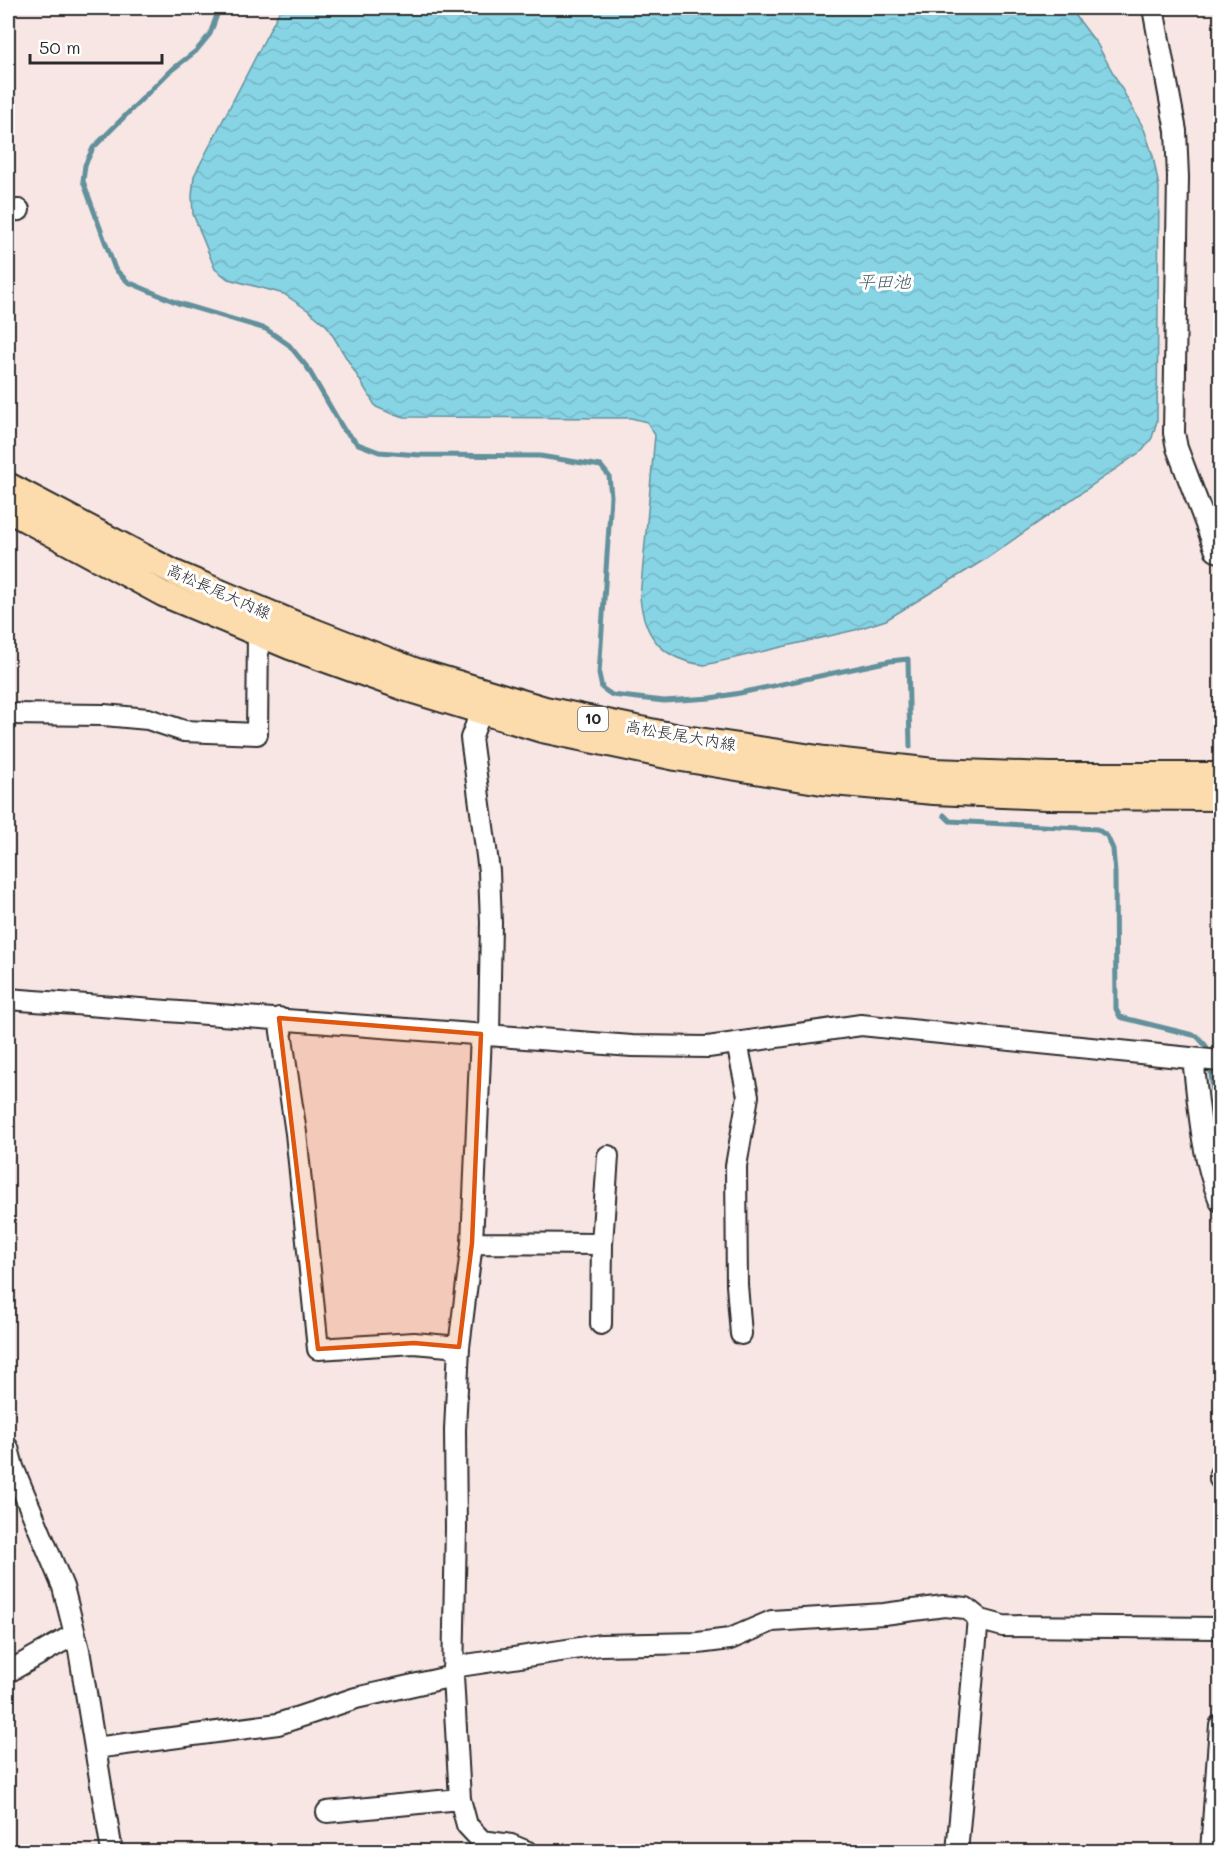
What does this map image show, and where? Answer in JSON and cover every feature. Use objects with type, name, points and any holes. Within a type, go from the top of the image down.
[{"type":"main road","name":"高松長尾大内線","points":[[8,485],[175,573],[296,624],[414,669],[545,709],[679,737],[825,759],[934,771],[1050,775],[1221,776]]},
{"type":"main road","name":"高松長尾大内線","points":[[8,510],[163,594],[258,633],[407,689],[542,730],[676,758],[822,782],[934,792],[1221,798]]},
{"type":"street","points":[[1152,8],[1176,131],[1178,177],[1174,434],[1177,448],[1216,551],[1221,552]]},
{"type":"street","points":[[8,714],[104,715],[148,719],[184,731],[257,735],[258,633]]},
{"type":"street","points":[[481,712],[471,738],[489,871],[492,923],[472,1243],[459,1347],[455,1430],[456,1528],[453,1672],[460,1799],[467,1825],[482,1841],[511,1845],[528,1851]]},
{"type":"street","points":[[8,999],[632,1046],[708,1047],[861,1026],[1221,1061]]},
{"type":"street","points":[[279,1018],[296,1133],[318,1349],[414,1343],[459,1347]]},
{"type":"street","points":[[737,1043],[748,1096],[736,1166],[737,1285],[741,1334]]},
{"type":"street","points":[[1193,1059],[1204,1148],[1221,1201]]},
{"type":"street","points":[[601,1324],[608,1156]]},
{"type":"street","points":[[472,1243],[603,1244]]},
{"type":"street","points":[[8,1451],[63,1587],[75,1634],[112,1851]]},
{"type":"street","points":[[1221,1474],[1221,1479]]},
{"type":"street","points":[[95,1748],[278,1724],[356,1698],[453,1672],[600,1645],[698,1643],[730,1639],[772,1621],[884,1614],[944,1606],[966,1608],[978,1618],[1003,1626],[1221,1628]]},
{"type":"street","points":[[957,1851],[978,1618]]},
{"type":"street","points":[[8,1672],[75,1634]]},
{"type":"street","points":[[1211,1851],[1221,1725]]},
{"type":"street","points":[[327,1812],[460,1799]]},
{"type":"highlighted area","points":[[279,1018],[481,1034],[472,1243],[459,1347],[414,1343],[318,1349]]},
{"type":"water","name":"平田池","points":[[281,8],[1070,8],[1097,44],[1144,129],[1153,156],[1159,187],[1157,421],[1152,438],[1143,450],[984,560],[886,620],[855,630],[705,665],[678,658],[667,652],[652,636],[642,612],[640,597],[655,435],[647,422],[631,418],[405,417],[390,413],[376,407],[327,326],[309,311],[284,294],[228,279],[215,269],[193,214],[194,176]]},
{"type":"waterway","points":[[218,8],[210,34],[196,51],[169,72],[93,148],[85,165],[83,181],[115,269],[128,282],[178,303],[266,329],[289,345],[307,367],[344,430],[358,444],[379,452],[420,455],[540,456],[601,466],[609,476],[611,496],[599,674],[602,688],[612,695],[664,701],[711,698],[908,659],[910,747]]},
{"type":"waterway","points":[[944,815],[950,821],[1097,829],[1107,836],[1113,849],[1115,873],[1116,1009],[1120,1017],[1197,1036],[1206,1046],[1208,1055]]},
{"type":"waterway","points":[[1210,1064],[1220,1155]]}]
